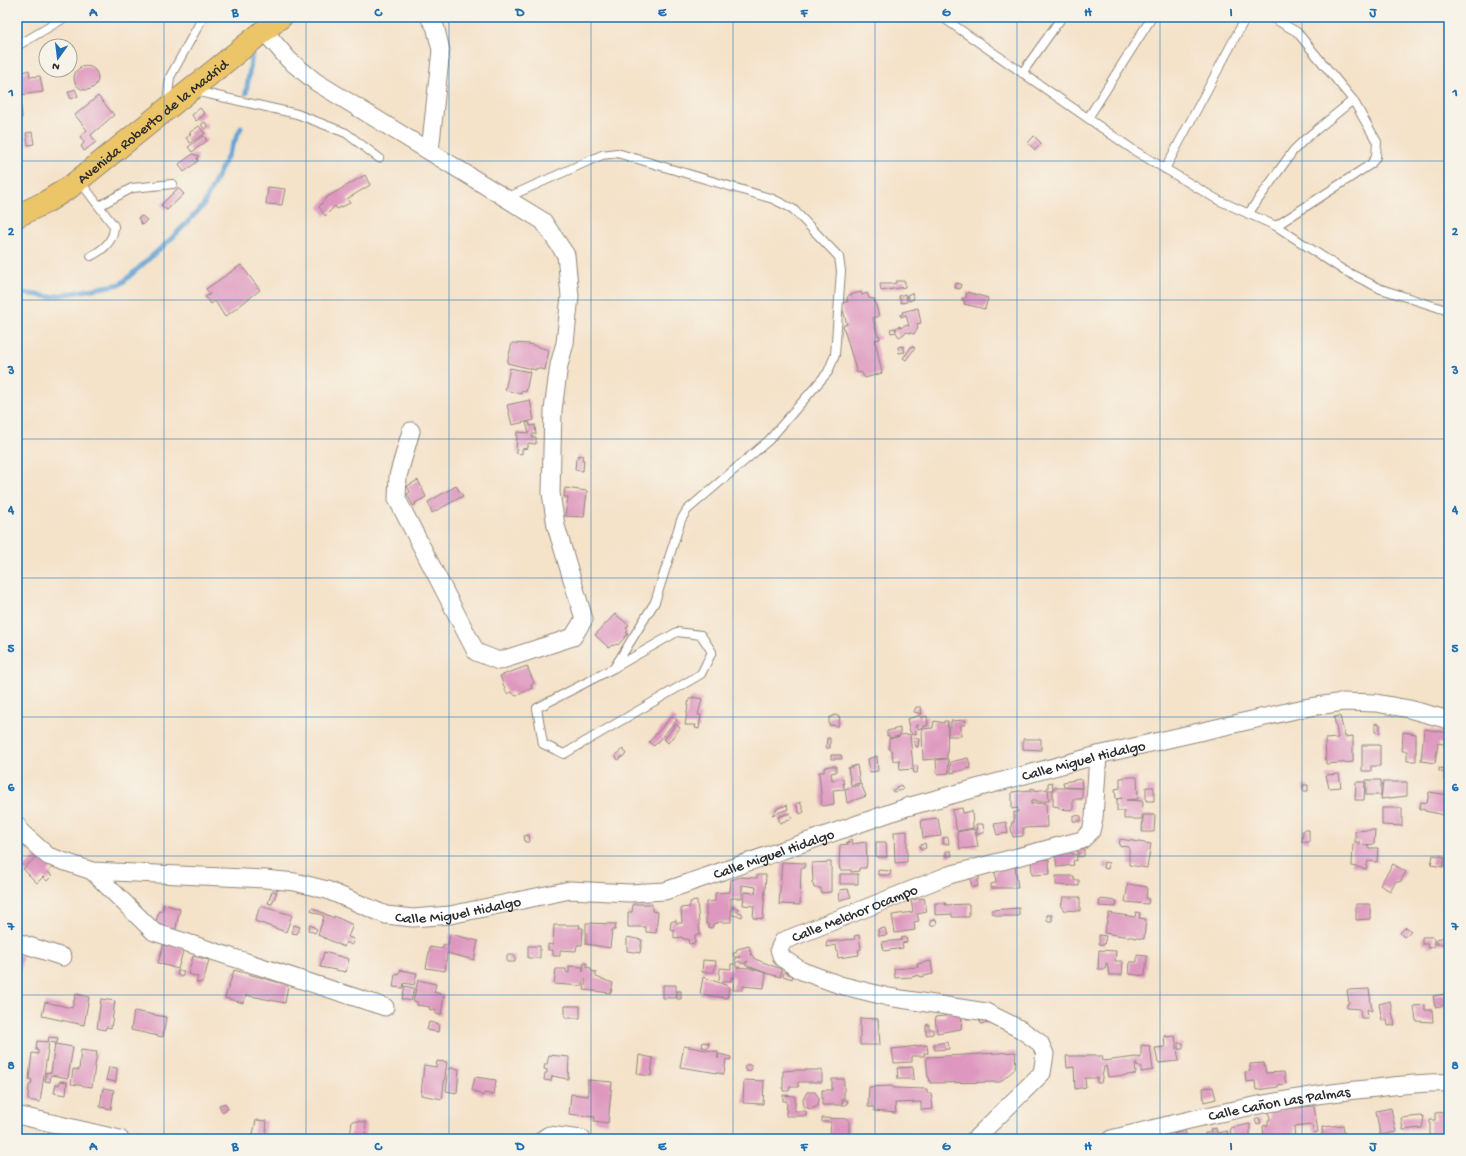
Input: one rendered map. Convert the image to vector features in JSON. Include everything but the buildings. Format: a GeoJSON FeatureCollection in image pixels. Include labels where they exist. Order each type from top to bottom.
{"type":"FeatureCollection","features":[{"type":"Feature","properties":{"kind":"main road","name":"Avenida Roberto de la Madrid"},"geometry":{"type":"LineString","coordinates":[[17,216],[46,202],[79,179],[281,17]]}},
{"type":"Feature","properties":{"kind":"street"},"geometry":{"type":"LineString","coordinates":[[429,17],[435,26],[441,50],[430,151]]}},
{"type":"Feature","properties":{"kind":"street"},"geometry":{"type":"LineString","coordinates":[[264,31],[289,60],[316,82],[543,221],[566,255],[570,296],[565,343],[559,365],[553,410],[551,493],[556,526],[584,619],[572,637],[498,661],[476,652],[397,499],[398,476],[411,431]]}},
{"type":"Feature","properties":{"kind":"street","name":"Calle Miguel Hidalgo"},"geometry":{"type":"LineString","coordinates":[[17,825],[20,831],[48,856],[92,871],[265,879],[295,882],[327,890],[386,914],[413,918],[450,915],[570,890],[629,893],[666,891],[907,807],[1098,755],[1304,708],[1343,702],[1376,703],[1409,709],[1449,720]]}},
{"type":"Feature","properties":{"kind":"street","name":"Calle Melchor Ocampo"},"geometry":{"type":"LineString","coordinates":[[975,1139],[1042,1072],[1045,1054],[1040,1043],[1020,1029],[986,1012],[888,997],[840,985],[802,971],[782,958],[778,949],[783,941],[949,875],[1082,840],[1091,831],[1094,818],[1098,755]]}},
{"type":"Feature","properties":{"kind":"street","name":"Calle Miguel Hidalgo"},"geometry":{"type":"LineString","coordinates":[[92,871],[154,932],[386,1007]]}},
{"type":"Feature","properties":{"kind":"street"},"geometry":{"type":"LineString","coordinates":[[17,942],[63,957]]}},
{"type":"Feature","properties":{"kind":"street","name":"Calle Cañon Las Palmas"},"geometry":{"type":"LineString","coordinates":[[1111,1139],[1220,1112],[1290,1098],[1432,1082],[1449,1083]]}},
{"type":"Feature","properties":{"kind":"street"},"geometry":{"type":"LineString","coordinates":[[17,1115],[120,1139]]}},
{"type":"Feature","properties":{"kind":"street"},"geometry":{"type":"LineString","coordinates":[[543,1139],[549,1135],[582,1139]]}},
{"type":"Feature","properties":{"kind":"lane"},"geometry":{"type":"LineString","coordinates":[[17,46],[66,17]]}},
{"type":"Feature","properties":{"kind":"lane"},"geometry":{"type":"LineString","coordinates":[[166,110],[170,77],[202,17]]}},
{"type":"Feature","properties":{"kind":"lane"},"geometry":{"type":"LineString","coordinates":[[942,17],[954,20],[1022,73],[1135,151],[1218,200],[1276,226],[1343,270],[1381,289],[1449,311]]}},
{"type":"Feature","properties":{"kind":"lane"},"geometry":{"type":"LineString","coordinates":[[1022,73],[1062,17]]}},
{"type":"Feature","properties":{"kind":"lane"},"geometry":{"type":"LineString","coordinates":[[1088,118],[1152,17]]}},
{"type":"Feature","properties":{"kind":"lane"},"geometry":{"type":"LineString","coordinates":[[1165,169],[1246,17]]}},
{"type":"Feature","properties":{"kind":"lane"},"geometry":{"type":"LineString","coordinates":[[1271,17],[1297,32],[1353,100],[1377,142],[1376,157],[1371,164],[1276,226]]}},
{"type":"Feature","properties":{"kind":"lane"},"geometry":{"type":"LineString","coordinates":[[190,90],[297,114],[346,133],[379,158]]}},
{"type":"Feature","properties":{"kind":"lane"},"geometry":{"type":"LineString","coordinates":[[1248,214],[1293,151],[1304,140],[1353,100]]}},
{"type":"Feature","properties":{"kind":"lane"},"geometry":{"type":"LineString","coordinates":[[506,198],[602,155],[617,153],[773,199],[793,209],[838,257],[841,271],[835,355],[828,372],[769,440],[687,510],[681,520],[655,602],[614,668],[537,708],[543,744],[564,754],[702,674],[712,652],[701,635],[677,632],[614,668]]}},
{"type":"Feature","properties":{"kind":"lane"},"geometry":{"type":"LineString","coordinates":[[79,179],[114,226],[114,231],[105,249],[91,256]]}},
{"type":"Feature","properties":{"kind":"lane"},"geometry":{"type":"LineString","coordinates":[[99,206],[132,188],[173,184]]}},
{"type":"Feature","properties":{"kind":"waterway"},"geometry":{"type":"LineString","coordinates":[[246,93],[253,49]]}},
{"type":"Feature","properties":{"kind":"waterway"},"geometry":{"type":"LineString","coordinates":[[17,292],[51,297],[121,284],[172,238],[203,206],[241,128]]}}]}
